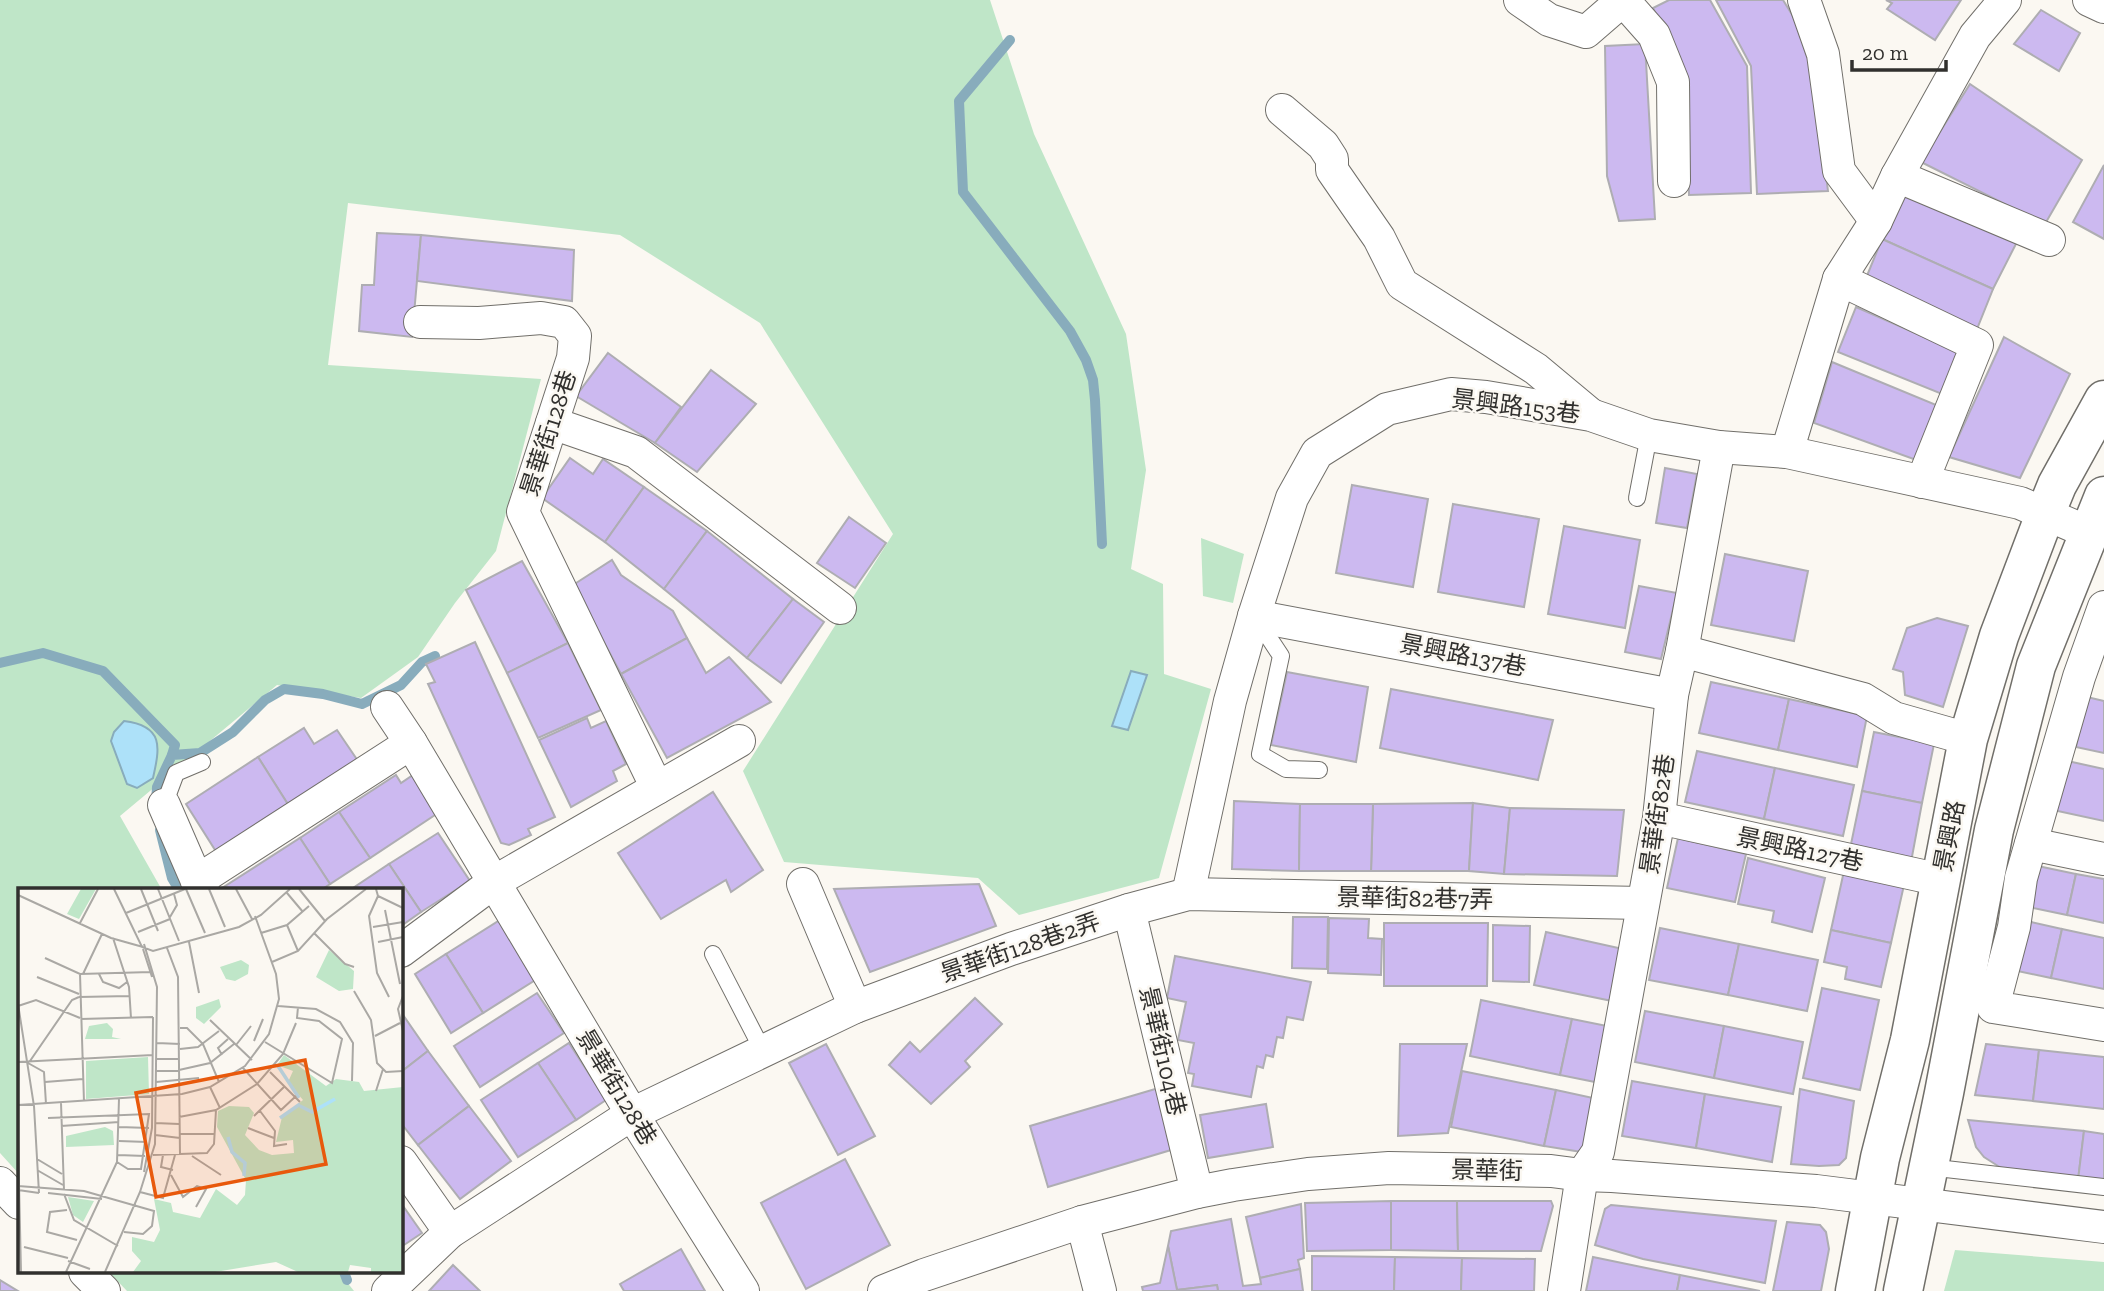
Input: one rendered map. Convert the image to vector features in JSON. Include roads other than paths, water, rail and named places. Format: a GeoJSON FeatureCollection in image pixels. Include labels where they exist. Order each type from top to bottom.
{"type":"FeatureCollection","features":[{"type":"Feature","properties":{"kind":"street"},"geometry":{"type":"LineString","coordinates":[[1520,0],[1549,20],[1586,32],[1623,0],[1654,34],[1673,82],[1674,181]]}},
{"type":"Feature","properties":{"kind":"street"},"geometry":{"type":"LineString","coordinates":[[1804,0],[1823,54],[1839,171],[1876,221]]}},
{"type":"Feature","properties":{"kind":"street"},"geometry":{"type":"LineString","coordinates":[[1787,452],[1839,279],[1876,221],[1897,176],[1975,36],[2005,0]]}},
{"type":"Feature","properties":{"kind":"street"},"geometry":{"type":"LineString","coordinates":[[2089,0],[2104,7]]}},
{"type":"Feature","properties":{"kind":"street"},"geometry":{"type":"LineString","coordinates":[[1282,110],[1328,152],[1332,159],[1332,170],[1379,238],[1402,284],[1535,369],[1591,415]]}},
{"type":"Feature","properties":{"kind":"street"},"geometry":{"type":"LineString","coordinates":[[1897,176],[2049,240]]}},
{"type":"Feature","properties":{"kind":"street"},"geometry":{"type":"LineString","coordinates":[[1839,279],[1977,345],[1922,482]]}},
{"type":"Feature","properties":{"kind":"street","name":"景華街128巷"},"geometry":{"type":"LineString","coordinates":[[420,322],[479,323],[541,318],[564,322],[575,336],[573,358],[523,512],[657,788]]}},
{"type":"Feature","properties":{"kind":"street","name":"景興路153巷"},"geometry":{"type":"LineString","coordinates":[[1188,894],[1230,701],[1292,498],[1317,453],[1387,409],[1451,394],[1486,397],[1591,415],[1649,435],[1718,447],[1787,452],[2020,503],[2090,533]]}},
{"type":"Feature","properties":{"kind":"street","name":"景興路"},"geometry":{"type":"LineString","coordinates":[[1855,1291],[1886,1132],[1910,1040],[1968,739],[1999,636],[2046,512],[2057,485],[2104,400]]}},
{"type":"Feature","properties":{"kind":"street"},"geometry":{"type":"LineString","coordinates":[[552,423],[636,452],[840,608]]}},
{"type":"Feature","properties":{"kind":"street","name":"景華街82巷"},"geometry":{"type":"LineString","coordinates":[[1582,1175],[1598,1152],[1659,818],[1672,695],[1718,447]]}},
{"type":"Feature","properties":{"kind":"street","name":"景興路"},"geometry":{"type":"LineString","coordinates":[[1903,1291],[1994,830],[2036,666],[2104,496]]}},
{"type":"Feature","properties":{"kind":"street"},"geometry":{"type":"LineString","coordinates":[[2104,607],[2092,680],[2031,844],[2021,878],[2014,927],[1993,1007],[2104,1025]]}},
{"type":"Feature","properties":{"kind":"street","name":"景興路137巷"},"geometry":{"type":"LineString","coordinates":[[1254,616],[1672,695]]}},
{"type":"Feature","properties":{"kind":"street"},"geometry":{"type":"LineString","coordinates":[[1682,651],[1863,699],[1894,718],[1968,739]]}},
{"type":"Feature","properties":{"kind":"street","name":"景華街128巷"},"geometry":{"type":"LineString","coordinates":[[387,707],[632,1114],[743,1291]]}},
{"type":"Feature","properties":{"kind":"street"},"geometry":{"type":"LineString","coordinates":[[402,950],[494,882],[740,741]]}},
{"type":"Feature","properties":{"kind":"street"},"geometry":{"type":"LineString","coordinates":[[164,805],[200,886],[411,743]]}},
{"type":"Feature","properties":{"kind":"street","name":"景興路127巷"},"geometry":{"type":"LineString","coordinates":[[1659,818],[1941,880]]}},
{"type":"Feature","properties":{"kind":"street"},"geometry":{"type":"LineString","coordinates":[[2031,844],[2104,859]]}},
{"type":"Feature","properties":{"kind":"street"},"geometry":{"type":"LineString","coordinates":[[803,884],[855,1007]]}},
{"type":"Feature","properties":{"kind":"street","name":"景華街82巷7弄"},"geometry":{"type":"LineString","coordinates":[[1188,894],[1643,903]]}},
{"type":"Feature","properties":{"kind":"street","name":"景華街128巷2弄"},"geometry":{"type":"LineString","coordinates":[[388,1291],[450,1232],[632,1114],[855,1007],[1011,949],[1129,910],[1188,894]]}},
{"type":"Feature","properties":{"kind":"street","name":"景華街104巷"},"geometry":{"type":"LineString","coordinates":[[1129,910],[1197,1192]]}},
{"type":"Feature","properties":{"kind":"street"},"geometry":{"type":"LineString","coordinates":[[402,1163],[450,1232]]}},
{"type":"Feature","properties":{"kind":"street","name":"景華街"},"geometry":{"type":"LineString","coordinates":[[884,1291],[1082,1222],[1197,1192],[1308,1174],[1389,1168],[1551,1171],[1816,1191],[2104,1227]]}},
{"type":"Feature","properties":{"kind":"street"},"geometry":{"type":"LineString","coordinates":[[1564,1291],[1582,1175]]}},
{"type":"Feature","properties":{"kind":"street"},"geometry":{"type":"LineString","coordinates":[[0,1184],[18,1202]]}},
{"type":"Feature","properties":{"kind":"street"},"geometry":{"type":"LineString","coordinates":[[1082,1222],[1100,1291]]}},
{"type":"Feature","properties":{"kind":"street"},"geometry":{"type":"LineString","coordinates":[[87,1274],[104,1291]]}},
{"type":"Feature","properties":{"kind":"lane"},"geometry":{"type":"LineString","coordinates":[[1637,498],[1649,435]]}},
{"type":"Feature","properties":{"kind":"lane"},"geometry":{"type":"LineString","coordinates":[[1254,616],[1281,656],[1260,754],[1286,769],[1320,770]]}},
{"type":"Feature","properties":{"kind":"lane"},"geometry":{"type":"LineString","coordinates":[[164,805],[176,773],[202,762]]}},
{"type":"Feature","properties":{"kind":"lane"},"geometry":{"type":"LineString","coordinates":[[713,954],[763,1051]]}},
{"type":"Feature","properties":{"kind":"lane"},"geometry":{"type":"LineString","coordinates":[[1928,1167],[2104,1187]]}},
{"type":"Feature","properties":{"kind":"water"},"geometry":{"type":"Polygon","coordinates":[[[1131,671],[1147,675],[1128,730],[1112,726],[1131,671]]]}},
{"type":"Feature","properties":{"kind":"water"},"geometry":{"type":"Polygon","coordinates":[[[124,721],[146,728],[153,733],[156,740],[157,757],[153,778],[137,788],[127,784],[111,741],[114,732],[124,721]]]}},
{"type":"Feature","properties":{"kind":"waterway"},"geometry":{"type":"LineString","coordinates":[[1010,40],[959,101],[963,192],[1070,331],[1086,360],[1093,380],[1095,400],[1102,544]]}},
{"type":"Feature","properties":{"kind":"waterway"},"geometry":{"type":"LineString","coordinates":[[0,663],[43,653],[103,671],[175,745],[172,755]]}},
{"type":"Feature","properties":{"kind":"waterway"},"geometry":{"type":"LineString","coordinates":[[156,802],[157,787],[172,755],[200,753],[233,732],[265,700],[284,689],[323,694],[362,704],[401,685],[422,662],[435,656]]}},
{"type":"Feature","properties":{"kind":"waterway"},"geometry":{"type":"LineString","coordinates":[[160,830],[172,878],[178,888]]}},
{"type":"Feature","properties":{"kind":"waterway"},"geometry":{"type":"LineString","coordinates":[[345,1274],[347,1280]]}}]}
